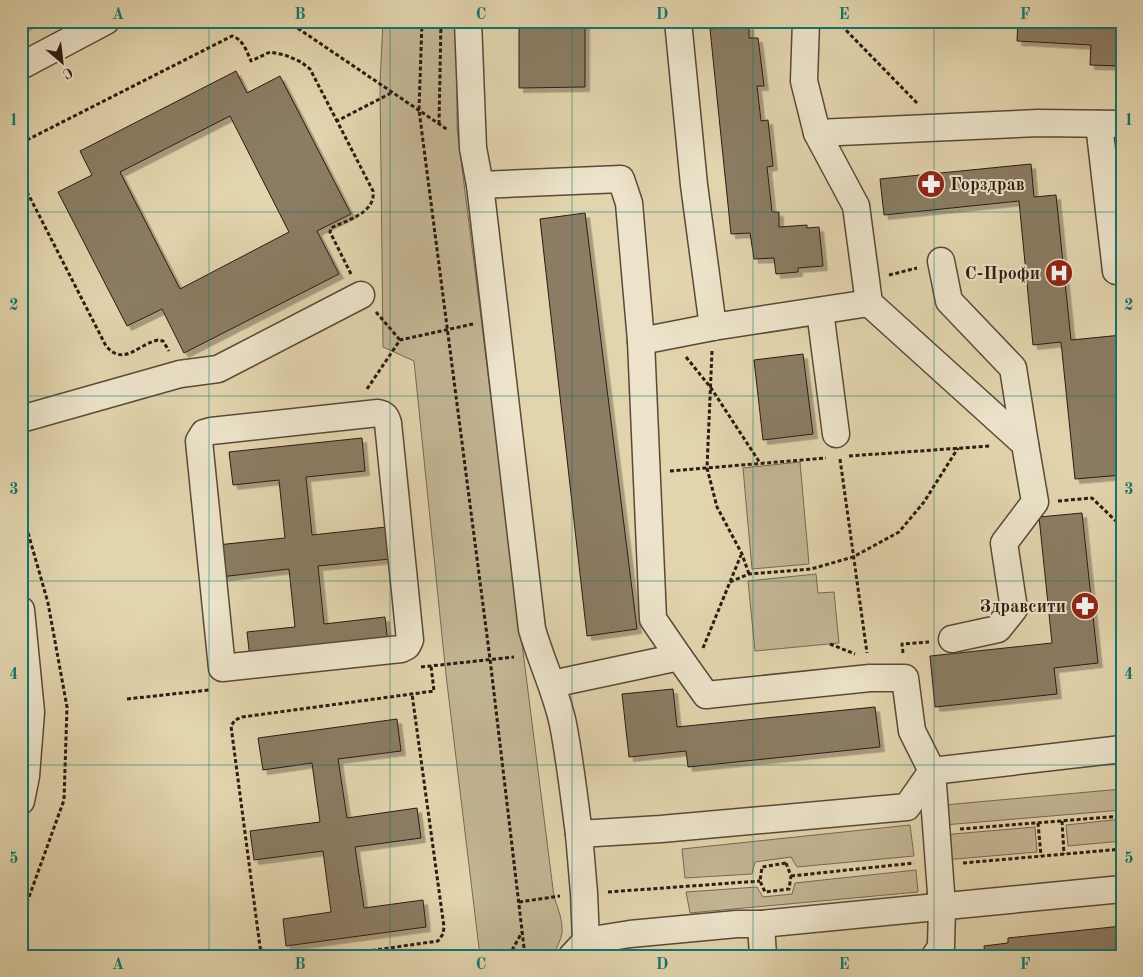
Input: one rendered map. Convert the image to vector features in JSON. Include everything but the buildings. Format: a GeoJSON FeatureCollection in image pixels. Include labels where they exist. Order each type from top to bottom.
{"type":"FeatureCollection","features":[{"type":"Feature","properties":{"kind":"street"},"geometry":{"type":"LineString","coordinates":[[21,66],[106,21]]}},
{"type":"Feature","properties":{"kind":"street"},"geometry":{"type":"LineString","coordinates":[[468,21],[473,148],[480,184],[532,629],[538,654],[552,684],[563,723],[579,834],[584,893],[579,948],[630,934],[737,924],[761,924],[1122,889]]}},
{"type":"Feature","properties":{"kind":"street"},"geometry":{"type":"LineString","coordinates":[[678,21],[694,185],[713,327]]}},
{"type":"Feature","properties":{"kind":"street"},"geometry":{"type":"LineString","coordinates":[[806,21],[804,81],[817,133],[856,206],[869,303],[1025,444]]}},
{"type":"Feature","properties":{"kind":"street"},"geometry":{"type":"LineString","coordinates":[[817,133],[1038,122],[1110,124],[1116,271]]}},
{"type":"Feature","properties":{"kind":"street"},"geometry":{"type":"LineString","coordinates":[[480,184],[621,179],[629,203],[641,341],[653,618],[706,696],[869,669],[905,678],[912,731],[932,771],[942,906],[941,947],[935,956]]}},
{"type":"Feature","properties":{"kind":"street"},"geometry":{"type":"LineString","coordinates":[[941,261],[949,301],[1013,368],[1035,502],[1004,543],[1014,609],[998,629],[952,639]]}},
{"type":"Feature","properties":{"kind":"street"},"geometry":{"type":"LineString","coordinates":[[21,419],[180,374],[218,369],[361,295]]}},
{"type":"Feature","properties":{"kind":"street"},"geometry":{"type":"LineString","coordinates":[[641,341],[713,327],[869,303]]}},
{"type":"Feature","properties":{"kind":"street"},"geometry":{"type":"LineString","coordinates":[[820,311],[836,434]]}},
{"type":"Feature","properties":{"kind":"street"},"geometry":{"type":"LineString","coordinates":[[378,412],[387,418],[410,640],[401,649],[222,668],[199,441],[204,433],[211,431],[350,415],[378,412]]}},
{"type":"Feature","properties":{"kind":"street"},"geometry":{"type":"LineString","coordinates":[[21,610],[31,712],[26,776],[21,801]]}},
{"type":"Feature","properties":{"kind":"street"},"geometry":{"type":"LineString","coordinates":[[552,684],[686,666]]}},
{"type":"Feature","properties":{"kind":"street"},"geometry":{"type":"LineString","coordinates":[[579,834],[661,829],[907,807],[932,771],[1122,749]]}},
{"type":"Feature","properties":{"kind":"street"},"geometry":{"type":"LineString","coordinates":[[761,924],[764,956]]}},
{"type":"Feature","properties":{"kind":"path"},"geometry":{"type":"LineString","coordinates":[[287,21],[473,148]]}},
{"type":"Feature","properties":{"kind":"path"},"geometry":{"type":"LineString","coordinates":[[422,21],[419,110],[526,956]]}},
{"type":"Feature","properties":{"kind":"path"},"geometry":{"type":"LineString","coordinates":[[439,124],[441,21]]}},
{"type":"Feature","properties":{"kind":"path"},"geometry":{"type":"LineString","coordinates":[[837,21],[940,127]]}},
{"type":"Feature","properties":{"kind":"path"},"geometry":{"type":"LineString","coordinates":[[21,143],[232,36],[238,37],[242,42],[251,61],[270,52],[285,55],[300,62],[310,69],[373,191],[374,198],[367,210],[331,228],[330,232],[361,295],[400,340]]}},
{"type":"Feature","properties":{"kind":"path"},"geometry":{"type":"LineString","coordinates":[[337,121],[393,92]]}},
{"type":"Feature","properties":{"kind":"path"},"geometry":{"type":"LineString","coordinates":[[21,180],[106,346],[111,352],[118,355],[127,354],[154,340],[163,341],[180,374]]}},
{"type":"Feature","properties":{"kind":"path"},"geometry":{"type":"LineString","coordinates":[[350,415],[400,340],[496,320]]}},
{"type":"Feature","properties":{"kind":"path"},"geometry":{"type":"LineString","coordinates":[[713,327],[706,468],[716,507],[742,554],[749,574]]}},
{"type":"Feature","properties":{"kind":"path"},"geometry":{"type":"LineString","coordinates":[[668,335],[711,388],[760,463]]}},
{"type":"Feature","properties":{"kind":"path"},"geometry":{"type":"LineString","coordinates":[[836,434],[869,669]]}},
{"type":"Feature","properties":{"kind":"path"},"geometry":{"type":"LineString","coordinates":[[730,582],[749,574],[811,569],[853,557],[899,532],[924,502],[958,448]]}},
{"type":"Feature","properties":{"kind":"path"},"geometry":{"type":"LineString","coordinates":[[1035,502],[1092,498],[1122,527]]}},
{"type":"Feature","properties":{"kind":"path"},"geometry":{"type":"LineString","coordinates":[[686,666],[730,582],[742,554]]}},
{"type":"Feature","properties":{"kind":"path"},"geometry":{"type":"LineString","coordinates":[[905,678],[902,644],[952,639]]}},
{"type":"Feature","properties":{"kind":"path"},"geometry":{"type":"LineString","coordinates":[[830,644],[869,669]]}},
{"type":"Feature","properties":{"kind":"path"},"geometry":{"type":"LineString","coordinates":[[440,665],[490,660]]}},
{"type":"Feature","properties":{"kind":"path"},"geometry":{"type":"LineString","coordinates":[[264,956],[259,938],[231,726],[235,720],[242,717],[434,691],[431,666]]}},
{"type":"Feature","properties":{"kind":"path"},"geometry":{"type":"LineString","coordinates":[[333,956],[438,941],[443,934],[412,694]]}},
{"type":"Feature","properties":{"kind":"path"},"geometry":{"type":"LineString","coordinates":[[952,830],[1122,816]]}},
{"type":"Feature","properties":{"kind":"path"},"geometry":{"type":"LineString","coordinates":[[1062,821],[1064,854]]}},
{"type":"Feature","properties":{"kind":"path"},"geometry":{"type":"LineString","coordinates":[[1038,823],[1041,856]]}},
{"type":"Feature","properties":{"kind":"path"},"geometry":{"type":"LineString","coordinates":[[786,863],[791,876],[790,889],[765,892],[760,881],[762,867],[786,863]]}},
{"type":"Feature","properties":{"kind":"path"},"geometry":{"type":"LineString","coordinates":[[584,893],[760,881]]}},
{"type":"Feature","properties":{"kind":"path"},"geometry":{"type":"LineString","coordinates":[[519,902],[554,897]]}},
{"type":"Feature","properties":{"kind":"path"},"geometry":{"type":"LineString","coordinates":[[508,956],[522,931]]}},
{"type":"Feature","properties":{"kind":"shaded area"},"geometry":{"type":"Polygon","coordinates":[[[383,21],[457,21],[457,128],[554,897],[562,924],[562,933],[554,956],[480,956],[446,675],[414,361],[383,347],[380,83],[383,21]]]}},
{"type":"Feature","properties":{"kind":"shaded area"},"geometry":{"type":"Polygon","coordinates":[[[800,462],[809,564],[752,569],[743,468],[800,462]]]}},
{"type":"Feature","properties":{"kind":"shaded area"},"geometry":{"type":"Polygon","coordinates":[[[816,574],[818,593],[834,592],[839,643],[755,651],[748,581],[816,574]]]}},
{"type":"Feature","properties":{"kind":"shaded area"},"geometry":{"type":"Polygon","coordinates":[[[1122,789],[1122,810],[944,825],[944,805],[1122,789]]]}},
{"type":"Feature","properties":{"kind":"shaded area"},"geometry":{"type":"Polygon","coordinates":[[[1122,819],[1122,841],[1068,846],[1066,825],[1122,819]]]}},
{"type":"Feature","properties":{"kind":"shaded area"},"geometry":{"type":"Polygon","coordinates":[[[910,825],[914,856],[797,867],[791,857],[755,862],[752,874],[685,878],[682,849],[910,825]]]}},
{"type":"Feature","properties":{"kind":"shaded area"},"geometry":{"type":"Polygon","coordinates":[[[1035,827],[1037,852],[944,860],[942,835],[1035,827]]]}},
{"type":"Feature","properties":{"kind":"shaded area"},"geometry":{"type":"Polygon","coordinates":[[[916,870],[918,892],[690,913],[686,892],[757,887],[763,897],[792,894],[795,883],[916,870]]]}},
{"type":"Feature","properties":{"kind":"place","name":"Горздрав"},"geometry":{"type":"Point","coordinates":[931,184]}},
{"type":"Feature","properties":{"kind":"place","name":"С-Профи"},"geometry":{"type":"Point","coordinates":[1059,273]}},
{"type":"Feature","properties":{"kind":"place","name":"Здравсити"},"geometry":{"type":"Point","coordinates":[1085,606]}}]}
